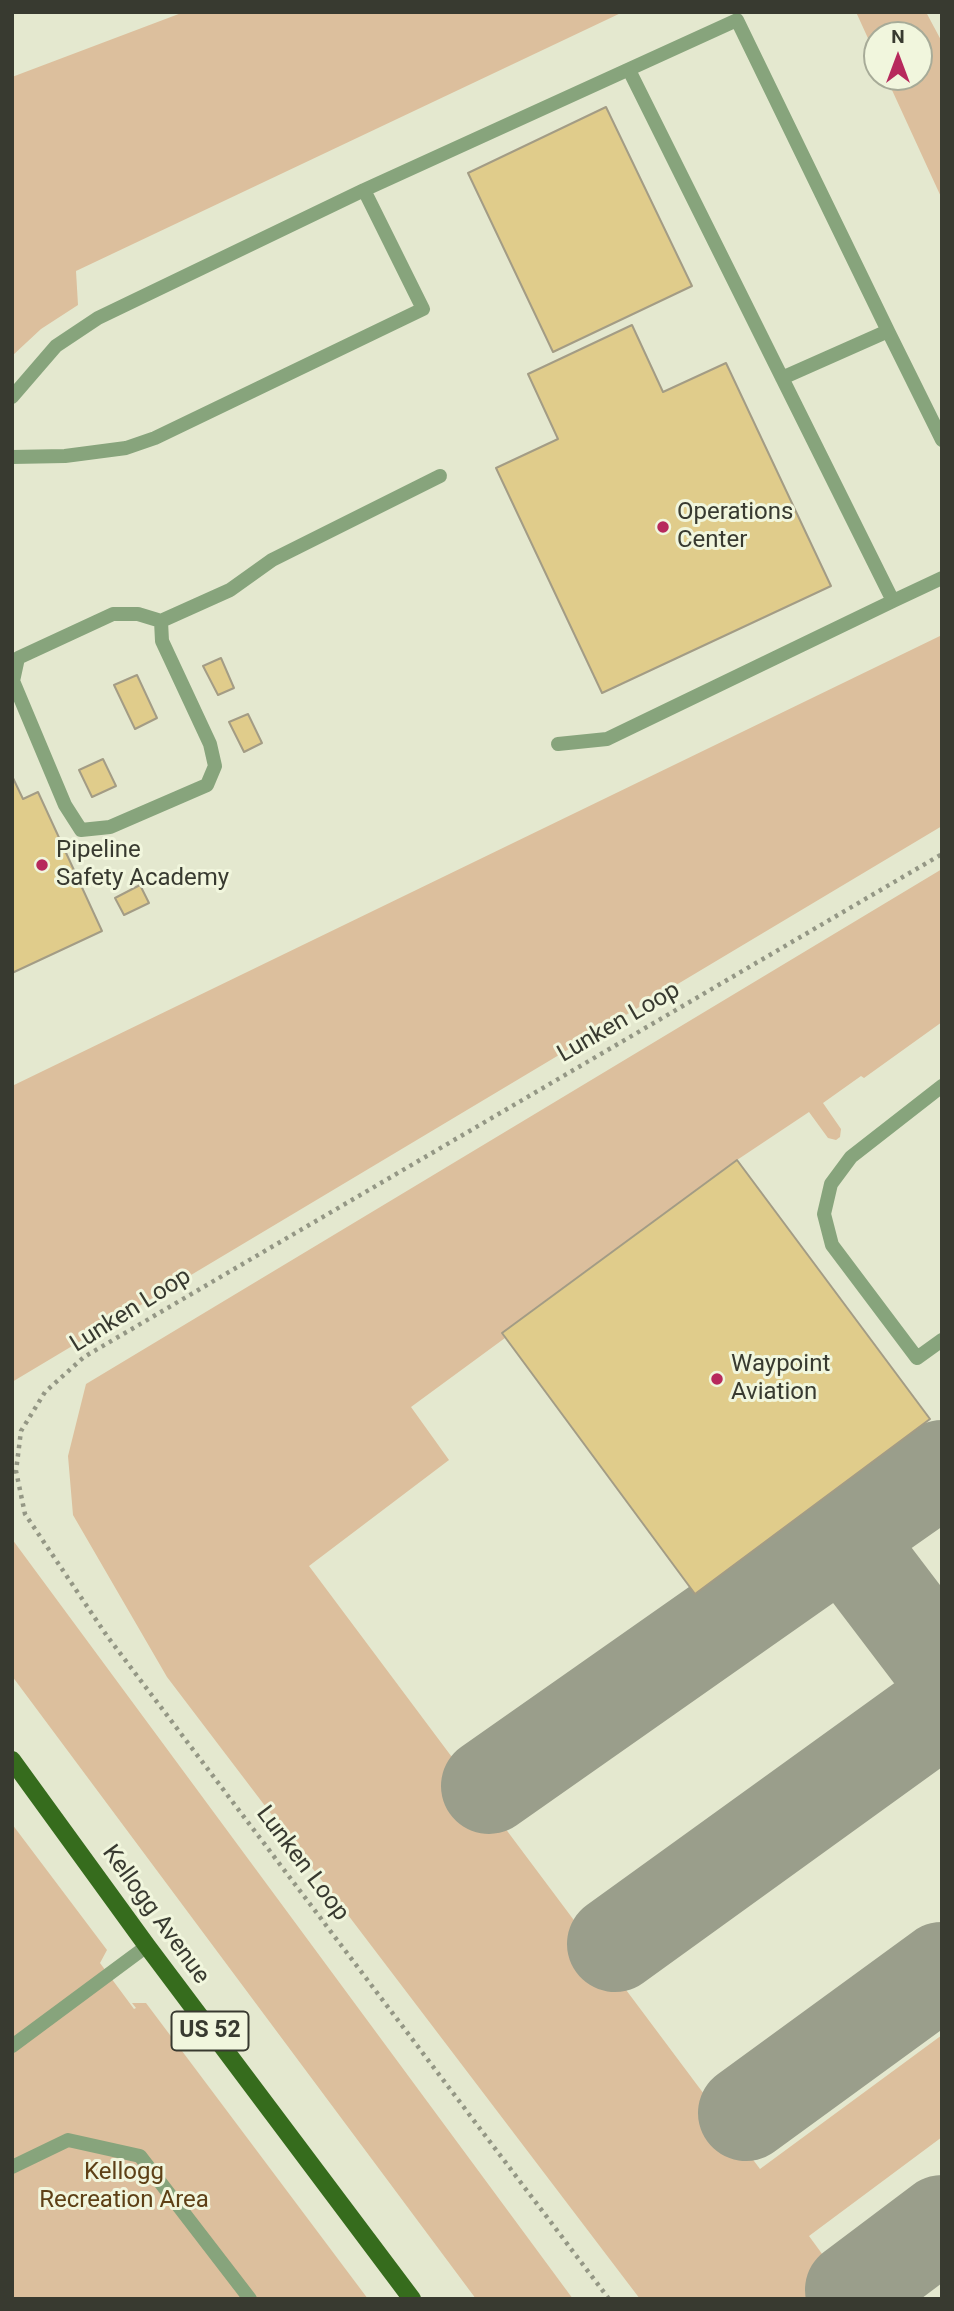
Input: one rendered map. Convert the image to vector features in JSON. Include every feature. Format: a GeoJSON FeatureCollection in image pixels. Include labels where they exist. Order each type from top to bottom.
{"type":"FeatureCollection","features":[{"type":"Feature","properties":{"kind":"main road","name":"Kellogg Avenue"},"geometry":{"type":"LineString","coordinates":[[12,1760],[147,1947],[412,2299]]}},
{"type":"Feature","properties":{"kind":"lane"},"geometry":{"type":"LineString","coordinates":[[12,397],[56,346],[98,318],[364,190],[737,20],[942,440]]}},
{"type":"Feature","properties":{"kind":"lane"},"geometry":{"type":"LineString","coordinates":[[629,70],[893,601]]}},
{"type":"Feature","properties":{"kind":"lane"},"geometry":{"type":"LineString","coordinates":[[12,457],[65,457],[126,448],[155,438],[423,309],[364,190]]}},
{"type":"Feature","properties":{"kind":"lane"},"geometry":{"type":"LineString","coordinates":[[782,379],[888,331]]}},
{"type":"Feature","properties":{"kind":"lane"},"geometry":{"type":"LineString","coordinates":[[161,621],[162,641],[210,744],[215,766],[207,785],[110,827],[80,830],[65,805],[13,681],[18,657],[113,614],[138,614],[161,621],[230,590],[272,560],[440,476]]}},
{"type":"Feature","properties":{"kind":"lane"},"geometry":{"type":"LineString","coordinates":[[558,744],[607,739],[942,578]]}},
{"type":"Feature","properties":{"kind":"lane"},"geometry":{"type":"LineString","coordinates":[[942,1086],[851,1157],[831,1184],[824,1214],[832,1245],[917,1358],[942,1340]]}},
{"type":"Feature","properties":{"kind":"lane"},"geometry":{"type":"LineString","coordinates":[[12,2046],[147,1947]]}},
{"type":"Feature","properties":{"kind":"lane"},"geometry":{"type":"LineString","coordinates":[[12,2167],[68,2140],[140,2156],[250,2299]]}},
{"type":"Feature","properties":{"kind":"path","name":"Lunken Loop"},"geometry":{"type":"LineString","coordinates":[[608,2299],[107,1636],[25,1514],[16,1471],[21,1432],[45,1392],[84,1357],[942,854]]}},
{"type":"Feature","properties":{"kind":"green space"},"geometry":{"type":"Polygon","coordinates":[[[184,12],[623,12],[76,271],[78,305],[41,329],[12,356],[12,77],[184,12]]]}},
{"type":"Feature","properties":{"kind":"green space"},"geometry":{"type":"Polygon","coordinates":[[[856,12],[926,12],[931,21],[863,21],[863,27],[856,12]]]}},
{"type":"Feature","properties":{"kind":"green space"},"geometry":{"type":"Polygon","coordinates":[[[933,25],[942,42],[942,199],[892,91],[933,91],[933,25]]]}},
{"type":"Feature","properties":{"kind":"green space"},"geometry":{"type":"Polygon","coordinates":[[[942,635],[942,826],[12,1382],[12,1086],[942,635]]]}},
{"type":"Feature","properties":{"kind":"green space"},"geometry":{"type":"Polygon","coordinates":[[[942,869],[942,1022],[864,1078],[861,1076],[823,1103],[841,1129],[840,1137],[836,1140],[828,1138],[809,1112],[737,1160],[502,1333],[505,1338],[411,1407],[449,1460],[309,1566],[760,2169],[942,2035],[942,2137],[809,2236],[855,2299],[640,2299],[167,1677],[73,1515],[68,1456],[86,1384],[942,869]]]}},
{"type":"Feature","properties":{"kind":"green space"},"geometry":{"type":"Polygon","coordinates":[[[12,1539],[573,2299],[476,2299],[12,1676],[12,1539]]]}},
{"type":"Feature","properties":{"kind":"green space","name":"Kellogg Recreation Area"},"geometry":{"type":"Polygon","coordinates":[[[12,1824],[107,1950],[100,1963],[134,2009],[136,2008],[132,2003],[146,2003],[368,2299],[12,2299],[12,1824]]]}},
{"type":"Feature","properties":{"kind":"building"},"geometry":{"type":"Polygon","coordinates":[[[606,107],[692,286],[553,352],[468,173],[606,107]]]}},
{"type":"Feature","properties":{"kind":"building","name":"Operations Center"},"geometry":{"type":"Polygon","coordinates":[[[632,325],[663,392],[726,363],[831,586],[602,693],[496,468],[558,439],[528,374],[632,325]]]}},
{"type":"Feature","properties":{"kind":"building"},"geometry":{"type":"Polygon","coordinates":[[[221,658],[234,688],[218,695],[203,666],[221,658]]]}},
{"type":"Feature","properties":{"kind":"building"},"geometry":{"type":"Polygon","coordinates":[[[137,675],[157,718],[135,729],[114,685],[137,675]]]}},
{"type":"Feature","properties":{"kind":"building"},"geometry":{"type":"Polygon","coordinates":[[[248,714],[262,743],[244,752],[229,722],[248,714]]]}},
{"type":"Feature","properties":{"kind":"building"},"geometry":{"type":"Polygon","coordinates":[[[103,759],[116,786],[92,797],[79,770],[103,759]]]}},
{"type":"Feature","properties":{"kind":"building","name":"Pipeline Safety Academy"},"geometry":{"type":"Polygon","coordinates":[[[12,776],[23,799],[38,792],[102,931],[12,973],[12,776]]]}},
{"type":"Feature","properties":{"kind":"building"},"geometry":{"type":"Polygon","coordinates":[[[140,885],[149,903],[124,915],[115,898],[140,885]]]}},
{"type":"Feature","properties":{"kind":"building","name":"Waypoint Aviation"},"geometry":{"type":"Polygon","coordinates":[[[737,1160],[930,1419],[695,1594],[502,1333],[737,1160]]]}},
{"type":"Feature","properties":{"kind":"taxiway"},"geometry":{"type":"LineString","coordinates":[[489,1786],[942,1468]]}},
{"type":"Feature","properties":{"kind":"taxiway"},"geometry":{"type":"LineString","coordinates":[[844,1538],[942,1667]]}},
{"type":"Feature","properties":{"kind":"taxiway"},"geometry":{"type":"LineString","coordinates":[[615,1944],[942,1708]]}},
{"type":"Feature","properties":{"kind":"taxiway"},"geometry":{"type":"LineString","coordinates":[[746,2113],[942,1970]]}},
{"type":"Feature","properties":{"kind":"taxiway"},"geometry":{"type":"LineString","coordinates":[[853,2290],[942,2223]]}},
{"type":"Feature","properties":{"kind":"place","name":"Operations Center"},"geometry":{"type":"Point","coordinates":[663,527]}},
{"type":"Feature","properties":{"kind":"place","name":"Pipeline Safety Academy"},"geometry":{"type":"Point","coordinates":[42,865]}},
{"type":"Feature","properties":{"kind":"place","name":"Waypoint Aviation"},"geometry":{"type":"Point","coordinates":[717,1379]}}]}
